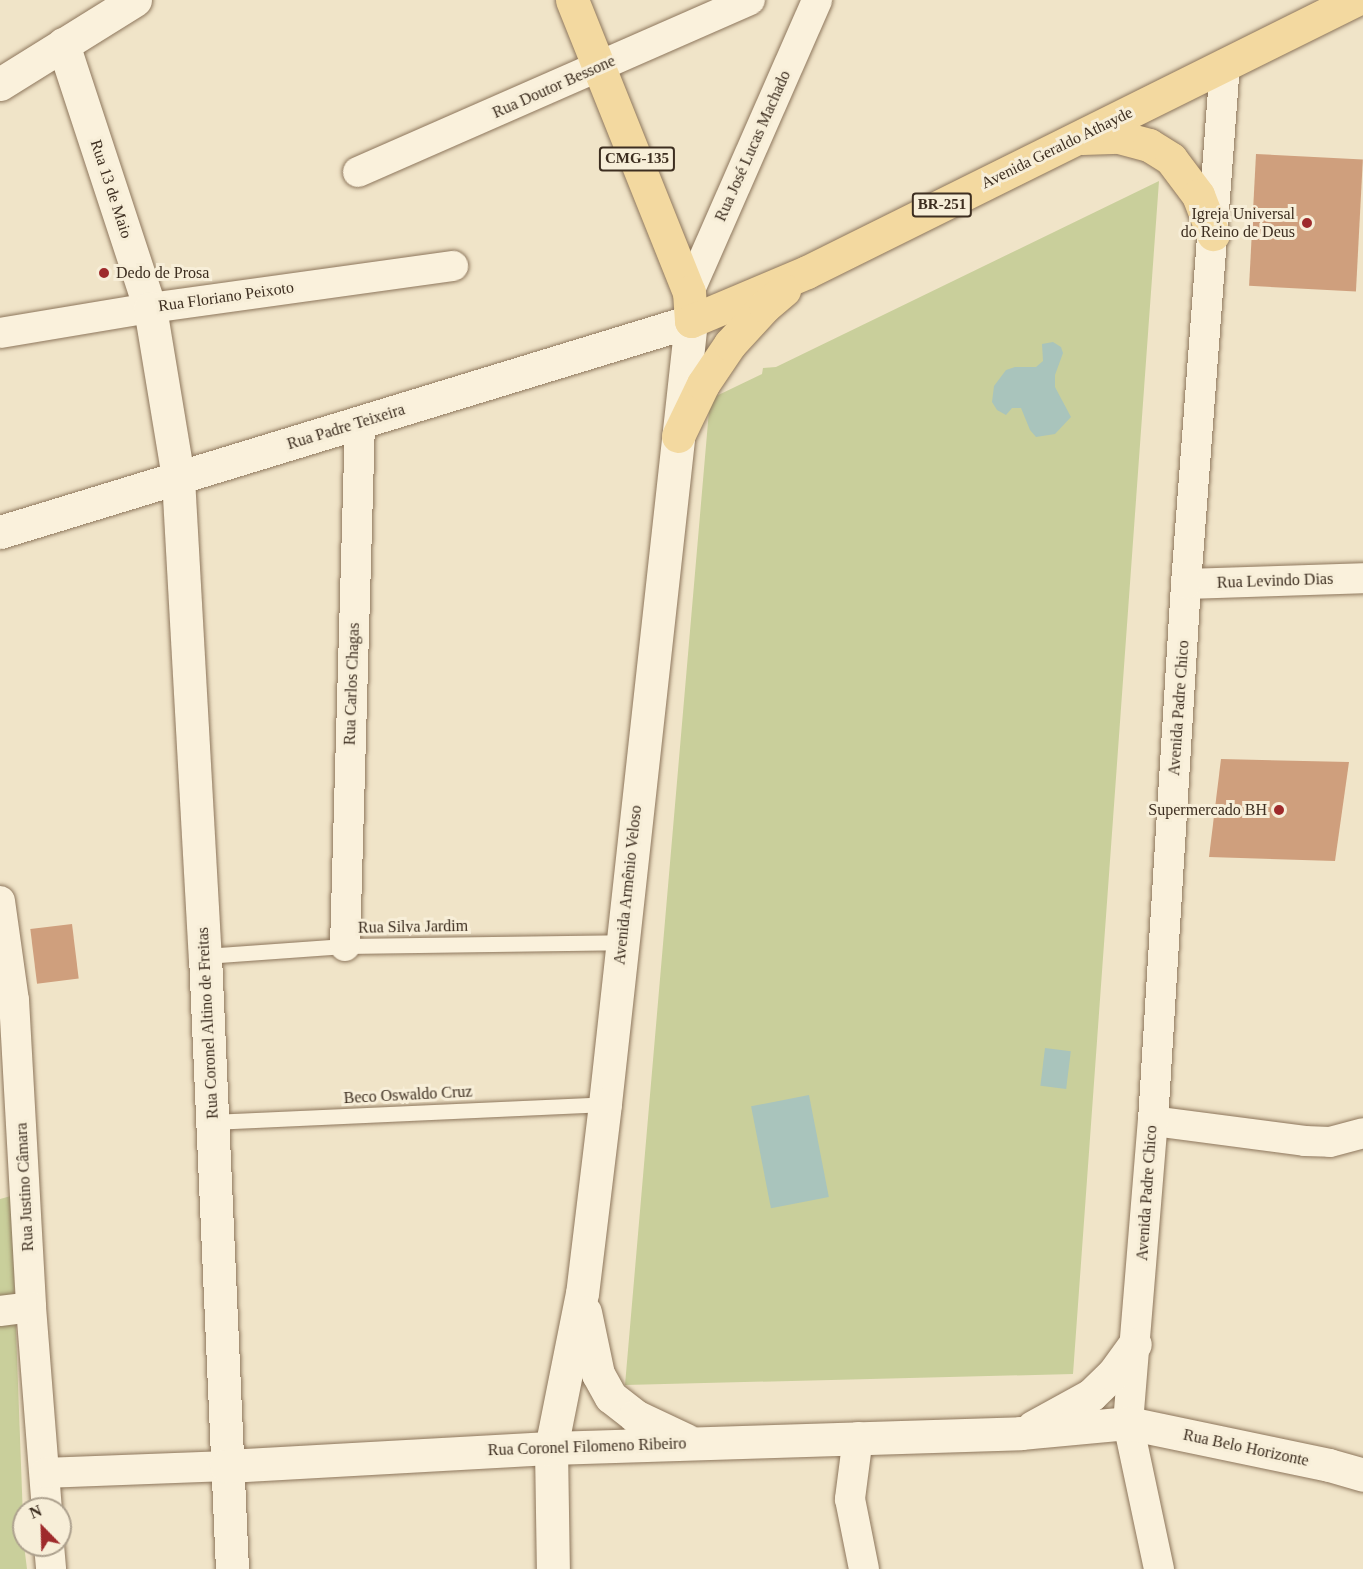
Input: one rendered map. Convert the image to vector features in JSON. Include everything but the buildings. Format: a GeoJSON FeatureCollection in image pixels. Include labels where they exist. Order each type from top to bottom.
{"type":"FeatureCollection","features":[{"type":"Feature","properties":{"kind":"main road","name":"CMG-135"},"geometry":{"type":"LineString","coordinates":[[572,0],[601,67],[690,307]]}},
{"type":"Feature","properties":{"kind":"main road","name":"Avenida Geraldo Athayde"},"geometry":{"type":"LineString","coordinates":[[690,307],[807,272],[1355,0]]}},
{"type":"Feature","properties":{"kind":"main road"},"geometry":{"type":"LineString","coordinates":[[1077,138],[1119,137],[1149,146],[1171,159],[1198,195],[1213,234]]}},
{"type":"Feature","properties":{"kind":"main road"},"geometry":{"type":"LineString","coordinates":[[678,436],[703,384],[730,344],[765,306],[807,272]]}},
{"type":"Feature","properties":{"kind":"street"},"geometry":{"type":"LineString","coordinates":[[0,84],[135,0]]}},
{"type":"Feature","properties":{"kind":"street","name":"Rua Doutor Bessone"},"geometry":{"type":"LineString","coordinates":[[358,172],[750,0]]}},
{"type":"Feature","properties":{"kind":"street","name":"Rua José Lucas Machado"},"geometry":{"type":"LineString","coordinates":[[690,307],[817,0]]}},
{"type":"Feature","properties":{"kind":"street","name":"Rua 13 de Maio"},"geometry":{"type":"LineString","coordinates":[[63,44],[150,308],[178,478]]}},
{"type":"Feature","properties":{"kind":"street","name":"Avenida Padre Chico"},"geometry":{"type":"LineString","coordinates":[[1159,1569],[1128,1423],[1153,1120],[1186,584],[1225,64]]}},
{"type":"Feature","properties":{"kind":"street","name":"Rua Floriano Peixoto"},"geometry":{"type":"LineString","coordinates":[[0,333],[150,308],[453,266]]}},
{"type":"Feature","properties":{"kind":"street","name":"Rua Padre Teixeira"},"geometry":{"type":"LineString","coordinates":[[0,532],[360,422],[690,307]]}},
{"type":"Feature","properties":{"kind":"street","name":"Avenida Armênio Veloso"},"geometry":{"type":"LineString","coordinates":[[553,1569],[551,1448],[582,1293],[605,1104],[690,307]]}},
{"type":"Feature","properties":{"kind":"street","name":"Rua Carlos Chagas"},"geometry":{"type":"LineString","coordinates":[[345,946],[360,422]]}},
{"type":"Feature","properties":{"kind":"street","name":"Rua Coronel Altino de Freitas"},"geometry":{"type":"LineString","coordinates":[[178,478],[205,956],[232,1569]]}},
{"type":"Feature","properties":{"kind":"street","name":"Rua Levindo Dias"},"geometry":{"type":"LineString","coordinates":[[1186,584],[1363,578]]}},
{"type":"Feature","properties":{"kind":"street","name":"Rua Justino Câmara"},"geometry":{"type":"LineString","coordinates":[[0,901],[46,1497]]}},
{"type":"Feature","properties":{"kind":"street"},"geometry":{"type":"LineString","coordinates":[[1153,1120],[1305,1142],[1330,1142],[1363,1133]]}},
{"type":"Feature","properties":{"kind":"street"},"geometry":{"type":"LineString","coordinates":[[582,1293],[589,1342],[598,1374],[610,1397],[635,1416],[693,1443]]}},
{"type":"Feature","properties":{"kind":"street"},"geometry":{"type":"LineString","coordinates":[[0,1311],[32,1307]]}},
{"type":"Feature","properties":{"kind":"street"},"geometry":{"type":"LineString","coordinates":[[1021,1433],[1091,1395],[1113,1374],[1135,1344]]}},
{"type":"Feature","properties":{"kind":"street","name":"Rua Coronel Filomeno Ribeiro"},"geometry":{"type":"LineString","coordinates":[[45,1473],[226,1466],[551,1448],[1021,1433],[1128,1423]]}},
{"type":"Feature","properties":{"kind":"street","name":"Rua Belo Horizonte"},"geometry":{"type":"LineString","coordinates":[[1128,1423],[1329,1465],[1363,1475]]}},
{"type":"Feature","properties":{"kind":"street"},"geometry":{"type":"LineString","coordinates":[[858,1437],[850,1500],[864,1569]]}},
{"type":"Feature","properties":{"kind":"lane","name":"Rua Silva Jardim"},"geometry":{"type":"LineString","coordinates":[[205,956],[345,946],[622,942]]}},
{"type":"Feature","properties":{"kind":"lane","name":"Beco Oswaldo Cruz"},"geometry":{"type":"LineString","coordinates":[[213,1122],[605,1104]]}},
{"type":"Feature","properties":{"kind":"green space"},"geometry":{"type":"Polygon","coordinates":[[[1159,181],[1073,1374],[625,1385],[710,399],[762,374],[763,368],[776,367],[1159,181]]]}},
{"type":"Feature","properties":{"kind":"green space"},"geometry":{"type":"Polygon","coordinates":[[[11,1196],[22,1497],[12,1497],[12,1557],[26,1557],[27,1569],[0,1569],[0,1199],[11,1196]]]}},
{"type":"Feature","properties":{"kind":"water"},"geometry":{"type":"Polygon","coordinates":[[[1053,342],[1061,347],[1063,353],[1055,375],[1055,387],[1071,417],[1055,434],[1036,437],[1030,430],[1021,408],[1012,408],[1006,415],[997,410],[992,402],[994,386],[1006,370],[1015,367],[1036,367],[1043,361],[1042,344],[1053,342]]]}},
{"type":"Feature","properties":{"kind":"water"},"geometry":{"type":"Polygon","coordinates":[[[1045,1048],[1071,1051],[1066,1089],[1040,1086],[1045,1048]]]}},
{"type":"Feature","properties":{"kind":"water"},"geometry":{"type":"Polygon","coordinates":[[[809,1095],[829,1197],[771,1208],[751,1106],[809,1095]]]}},
{"type":"Feature","properties":{"kind":"place","name":"Igreja Universal do Reino de Deus"},"geometry":{"type":"Point","coordinates":[1307,223]}},
{"type":"Feature","properties":{"kind":"place","name":"Dedo de Prosa"},"geometry":{"type":"Point","coordinates":[104,273]}},
{"type":"Feature","properties":{"kind":"place","name":"Supermercado BH"},"geometry":{"type":"Point","coordinates":[1279,810]}}]}
